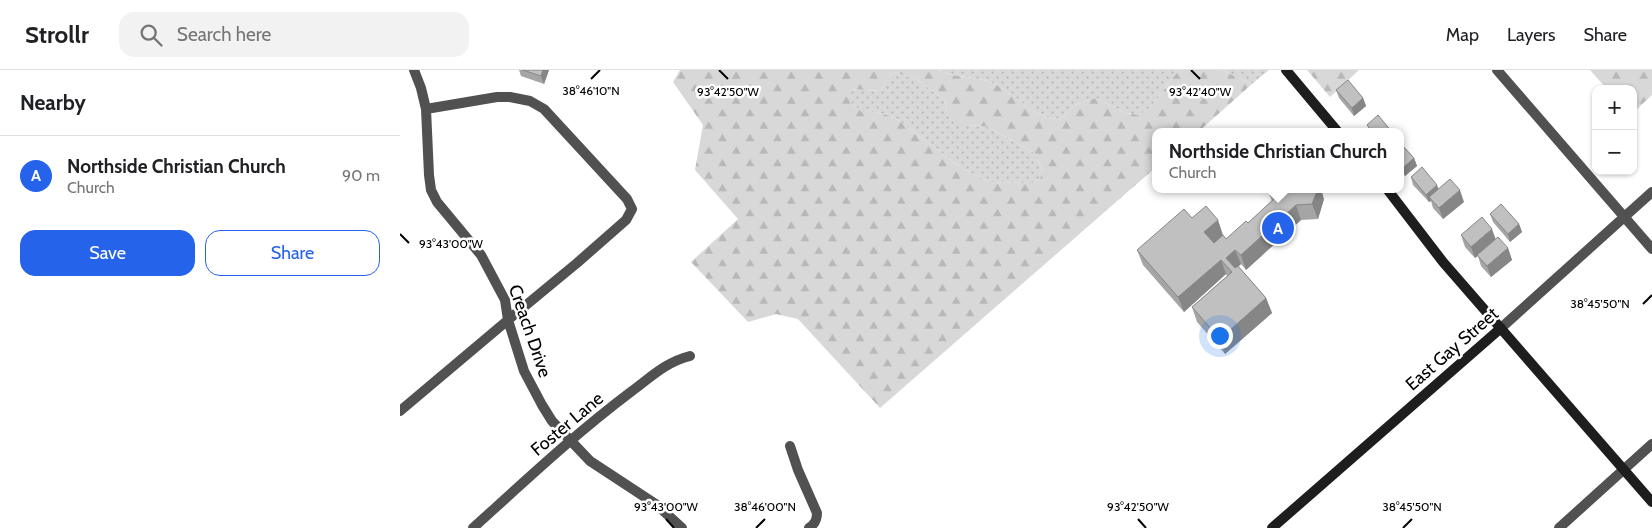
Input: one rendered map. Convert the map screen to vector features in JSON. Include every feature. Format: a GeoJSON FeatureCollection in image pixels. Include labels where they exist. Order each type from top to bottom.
{"type":"FeatureCollection","features":[{"type":"Feature","properties":{"kind":"main road"},"geometry":{"type":"LineString","coordinates":[[1286,70],[1335,128]]}},
{"type":"Feature","properties":{"kind":"main road"},"geometry":{"type":"LineString","coordinates":[[1390,193],[1443,262],[1652,502]]}},
{"type":"Feature","properties":{"kind":"main road","name":"East Gay Street"},"geometry":{"type":"LineString","coordinates":[[1272,528],[1501,328]]}},
{"type":"Feature","properties":{"kind":"street","name":"Creach Drive"},"geometry":{"type":"LineString","coordinates":[[414,70],[426,109],[431,190],[437,202],[481,255],[505,300],[508,320],[524,371],[533,390],[552,421],[590,461],[657,505],[678,527]]}},
{"type":"Feature","properties":{"kind":"street"},"geometry":{"type":"LineString","coordinates":[[1497,70],[1652,250]]}},
{"type":"Feature","properties":{"kind":"street"},"geometry":{"type":"LineString","coordinates":[[400,411],[577,263],[626,220],[632,209],[627,199],[544,109],[530,101],[510,97],[496,97],[426,109]]}},
{"type":"Feature","properties":{"kind":"street","name":"East Gay Street"},"geometry":{"type":"LineString","coordinates":[[1501,328],[1652,192]]}},
{"type":"Feature","properties":{"kind":"street","name":"Foster Lane"},"geometry":{"type":"LineString","coordinates":[[473,528],[570,442],[657,370],[678,359],[690,356]]}},
{"type":"Feature","properties":{"kind":"street"},"geometry":{"type":"LineString","coordinates":[[1559,528],[1652,444]]}},
{"type":"Feature","properties":{"kind":"street"},"geometry":{"type":"LineString","coordinates":[[790,446],[798,470],[817,513],[814,524],[809,528]]}},
{"type":"Feature","properties":{"kind":"green space"},"geometry":{"type":"Polygon","coordinates":[[[680,70],[938,70],[952,75],[990,82],[1004,89],[1033,111],[1048,118],[1056,119],[1065,116],[1077,104],[1095,98],[1126,113],[1139,115],[1150,108],[1179,70],[1222,70],[1252,84],[1202,128],[1152,128],[1152,171],[880,408],[798,319],[776,314],[748,322],[691,262],[738,219],[695,170],[703,125],[673,82],[680,70]],[[894,72],[886,80],[881,91],[850,89],[850,102],[862,112],[875,112],[894,117],[963,169],[989,182],[1032,183],[1040,179],[1042,170],[1036,154],[988,127],[967,125],[950,120],[945,100],[916,79],[894,72]]]}},
{"type":"Feature","properties":{"kind":"green space"},"geometry":{"type":"Polygon","coordinates":[[[938,70],[1179,70],[1150,108],[1139,115],[1126,113],[1095,98],[1077,104],[1065,116],[1056,119],[1048,118],[1033,111],[1004,89],[990,82],[952,75],[938,70]]]}},
{"type":"Feature","properties":{"kind":"green space"},"geometry":{"type":"Polygon","coordinates":[[[1222,70],[1269,70],[1252,84],[1222,70]]]}},
{"type":"Feature","properties":{"kind":"green space"},"geometry":{"type":"Polygon","coordinates":[[[1307,70],[1359,70],[1330,97],[1307,70]]]}},
{"type":"Feature","properties":{"kind":"green space"},"geometry":{"type":"Polygon","coordinates":[[[1590,70],[1652,70],[1652,95],[1637,109],[1637,85],[1603,85],[1590,70]]]}},
{"type":"Feature","properties":{"kind":"green space"},"geometry":{"type":"Polygon","coordinates":[[[894,72],[916,79],[945,100],[947,113],[967,125],[988,127],[1036,154],[1042,170],[1040,179],[1032,183],[989,182],[963,169],[894,117],[875,112],[862,112],[850,102],[850,89],[881,91],[886,80],[894,72]]]}},
{"type":"Feature","properties":{"kind":"building"},"geometry":{"type":"Polygon","coordinates":[[[523,70],[543,70],[541,76],[523,70]]]}},
{"type":"Feature","properties":{"kind":"building"},"geometry":{"type":"Polygon","coordinates":[[[1348,80],[1363,98],[1352,108],[1336,90],[1348,80]]]}},
{"type":"Feature","properties":{"kind":"building"},"geometry":{"type":"Polygon","coordinates":[[[1378,115],[1389,128],[1369,128],[1367,125],[1378,115]]]}},
{"type":"Feature","properties":{"kind":"building"},"geometry":{"type":"Polygon","coordinates":[[[1404,147],[1414,158],[1404,167],[1404,147]]]}},
{"type":"Feature","properties":{"kind":"building"},"geometry":{"type":"Polygon","coordinates":[[[1422,167],[1437,185],[1426,195],[1411,177],[1422,167]]]}},
{"type":"Feature","properties":{"kind":"building"},"geometry":{"type":"Polygon","coordinates":[[[1450,179],[1460,190],[1439,208],[1429,197],[1450,179]]]}},
{"type":"Feature","properties":{"kind":"building"},"geometry":{"type":"Polygon","coordinates":[[[1272,193],[1316,193],[1312,204],[1296,205],[1241,255],[1235,250],[1226,258],[1235,268],[1238,266],[1266,298],[1220,339],[1192,307],[1232,272],[1221,260],[1178,297],[1137,250],[1184,209],[1192,218],[1206,206],[1218,220],[1204,232],[1214,243],[1223,235],[1226,239],[1246,221],[1248,223],[1276,197],[1272,193]]]}},
{"type":"Feature","properties":{"kind":"building"},"geometry":{"type":"Polygon","coordinates":[[[1501,204],[1519,224],[1508,234],[1490,214],[1501,204]]]}},
{"type":"Feature","properties":{"kind":"building"},"geometry":{"type":"Polygon","coordinates":[[[1482,217],[1492,229],[1471,247],[1461,235],[1482,217]]]}},
{"type":"Feature","properties":{"kind":"building"},"geometry":{"type":"Polygon","coordinates":[[[1498,237],[1508,248],[1487,266],[1477,255],[1498,237]]]}},
{"type":"Feature","properties":{"kind":"place","name":"Northside Christian Church"},"geometry":{"type":"Point","coordinates":[1278,228]}}]}
